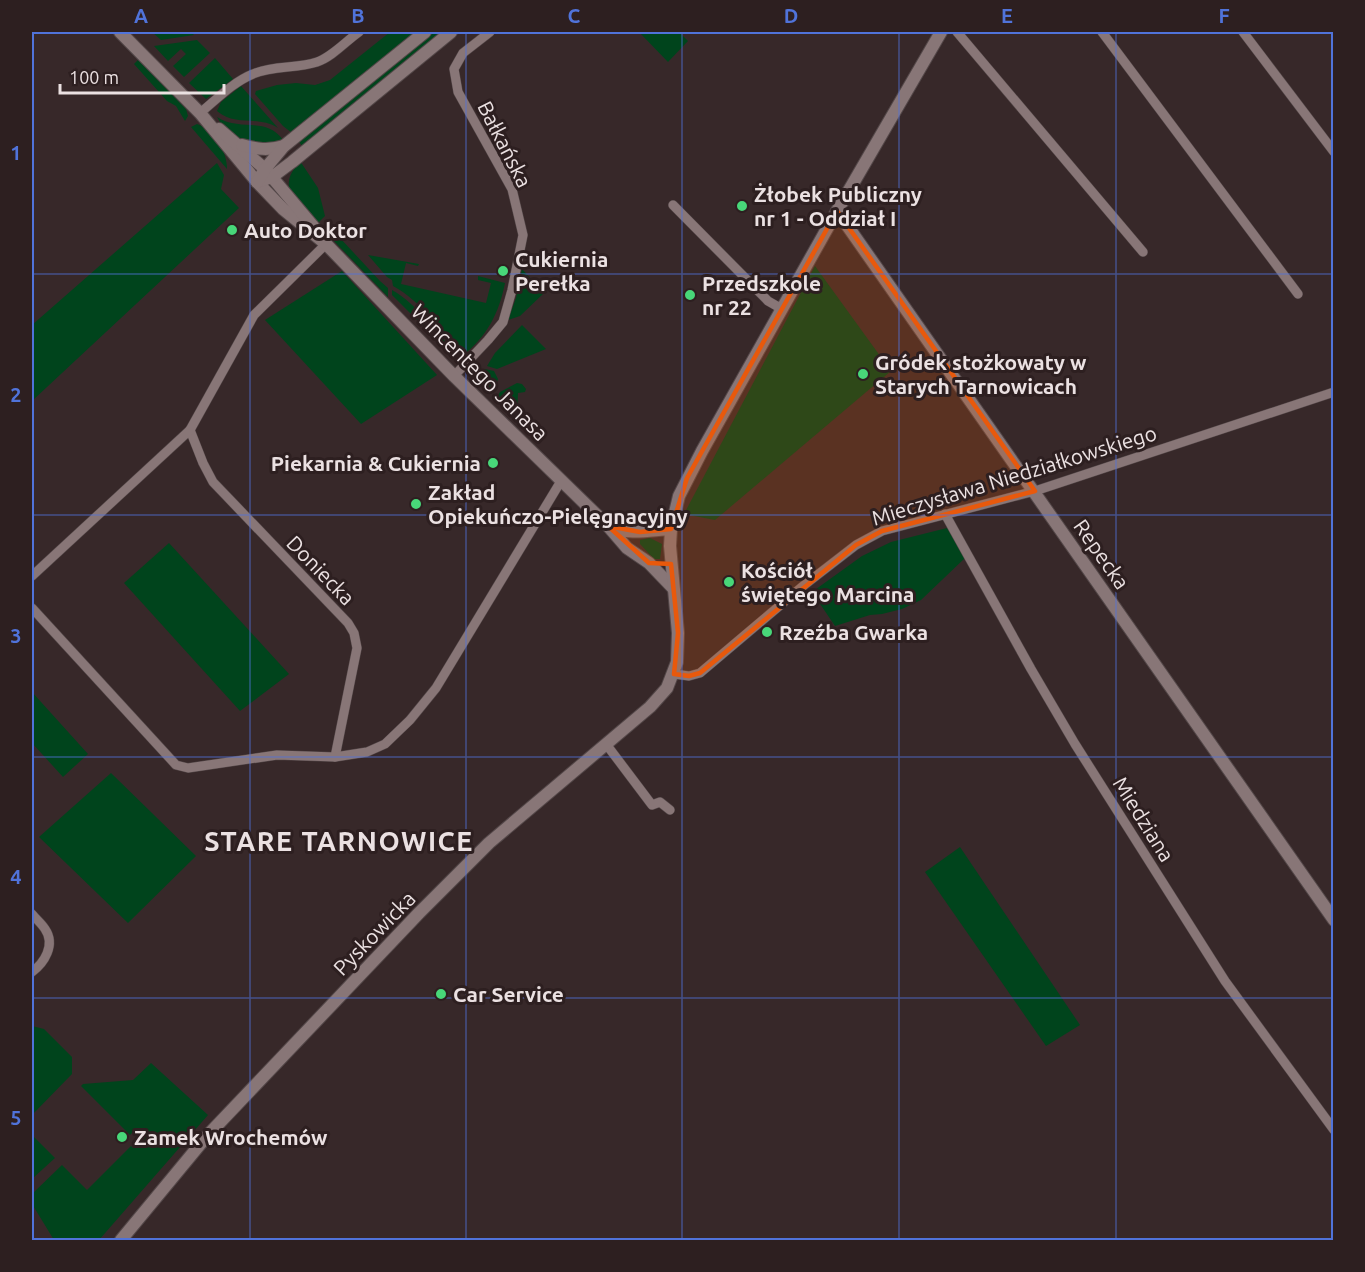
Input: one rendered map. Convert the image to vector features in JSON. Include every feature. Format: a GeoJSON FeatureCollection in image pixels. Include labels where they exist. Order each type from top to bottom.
{"type":"FeatureCollection","features":[{"type":"Feature","properties":{"kind":"street","name":"Wincentego Janasa"},"geometry":{"type":"LineString","coordinates":[[120,32],[200,113],[257,182],[283,209],[326,244]]}},
{"type":"Feature","properties":{"kind":"street"},"geometry":{"type":"LineString","coordinates":[[200,113],[220,95],[250,74],[318,62],[359,32]]}},
{"type":"Feature","properties":{"kind":"street"},"geometry":{"type":"LineString","coordinates":[[268,173],[284,146],[425,32]]}},
{"type":"Feature","properties":{"kind":"street"},"geometry":{"type":"LineString","coordinates":[[257,182],[268,173],[292,162],[451,32]]}},
{"type":"Feature","properties":{"kind":"street","name":"Bałkańska"},"geometry":{"type":"LineString","coordinates":[[454,376],[503,322],[523,236],[512,189],[458,92],[454,69],[463,53],[490,32]]}},
{"type":"Feature","properties":{"kind":"street"},"geometry":{"type":"LineString","coordinates":[[674,674],[678,648],[670,560],[671,529],[679,496],[837,211],[941,32]]}},
{"type":"Feature","properties":{"kind":"street"},"geometry":{"type":"LineString","coordinates":[[957,32],[1143,252]]}},
{"type":"Feature","properties":{"kind":"street"},"geometry":{"type":"LineString","coordinates":[[1102,32],[1298,294]]}},
{"type":"Feature","properties":{"kind":"street"},"geometry":{"type":"LineString","coordinates":[[1243,32],[1334,152]]}},
{"type":"Feature","properties":{"kind":"street","name":"Wincentego Janasa"},"geometry":{"type":"LineString","coordinates":[[200,113],[239,144],[268,173],[326,244],[454,376],[608,526],[627,548],[648,563],[673,588]]}},
{"type":"Feature","properties":{"kind":"street"},"geometry":{"type":"LineString","coordinates":[[239,144],[260,150],[271,150],[284,146]]}},
{"type":"Feature","properties":{"kind":"street"},"geometry":{"type":"LineString","coordinates":[[286,194],[284,178],[292,162]]}},
{"type":"Feature","properties":{"kind":"street"},"geometry":{"type":"LineString","coordinates":[[673,205],[768,301],[782,309]]}},
{"type":"Feature","properties":{"kind":"street","name":"Repecka"},"geometry":{"type":"LineString","coordinates":[[837,211],[1334,920]]}},
{"type":"Feature","properties":{"kind":"street"},"geometry":{"type":"LineString","coordinates":[[32,576],[190,429],[254,315],[326,244]]}},
{"type":"Feature","properties":{"kind":"street","name":"Mieczysława Niedziałkowskiego"},"geometry":{"type":"LineString","coordinates":[[674,674],[689,676],[700,673],[802,586],[856,545],[882,531],[1035,491],[1334,392]]}},
{"type":"Feature","properties":{"kind":"street","name":"Doniecka"},"geometry":{"type":"LineString","coordinates":[[190,429],[213,482],[348,623],[354,633],[357,648],[335,757]]}},
{"type":"Feature","properties":{"kind":"street"},"geometry":{"type":"LineString","coordinates":[[32,608],[176,765],[188,768],[277,755],[335,757],[367,752],[385,744],[410,720],[436,688],[561,481]]}},
{"type":"Feature","properties":{"kind":"street","name":"Miedziana"},"geometry":{"type":"LineString","coordinates":[[945,514],[1031,669],[1224,981],[1334,1130]]}},
{"type":"Feature","properties":{"kind":"street"},"geometry":{"type":"LineString","coordinates":[[608,526],[632,533],[671,529]]}},
{"type":"Feature","properties":{"kind":"street"},"geometry":{"type":"LineString","coordinates":[[648,563],[663,564],[670,560]]}},
{"type":"Feature","properties":{"kind":"street","name":"Pyskowicka"},"geometry":{"type":"LineString","coordinates":[[121,1240],[207,1136],[412,921],[489,843],[657,700],[674,674]]}},
{"type":"Feature","properties":{"kind":"street"},"geometry":{"type":"LineString","coordinates":[[606,744],[652,805],[660,802],[670,810]]}},
{"type":"Feature","properties":{"kind":"street"},"geometry":{"type":"LineString","coordinates":[[32,914],[46,930],[49,944],[45,958],[32,972]]}},
{"type":"Feature","properties":{"kind":"highlighted area"},"geometry":{"type":"Polygon","coordinates":[[[837,211],[1035,491],[882,531],[856,545],[700,673],[689,676],[674,674],[678,633],[671,564],[649,563],[608,526],[640,532],[671,529],[687,478],[837,211]]]}},
{"type":"Feature","properties":{"kind":"green space"},"geometry":{"type":"Polygon","coordinates":[[[152,32],[191,32],[194,35],[161,40],[152,32]]]}},
{"type":"Feature","properties":{"kind":"green space"},"geometry":{"type":"Polygon","coordinates":[[[390,32],[416,32],[292,133],[255,94],[256,91],[277,85],[296,83],[315,85],[330,80],[390,32]]]}},
{"type":"Feature","properties":{"kind":"green space"},"geometry":{"type":"Polygon","coordinates":[[[434,32],[444,32],[303,147],[299,142],[434,32]]]}},
{"type":"Feature","properties":{"kind":"green space"},"geometry":{"type":"Polygon","coordinates":[[[639,32],[679,32],[688,41],[668,62],[639,32]]]}},
{"type":"Feature","properties":{"kind":"green space"},"geometry":{"type":"Polygon","coordinates":[[[197,40],[210,53],[184,77],[173,66],[186,54],[181,49],[168,61],[154,46],[197,40]]]}},
{"type":"Feature","properties":{"kind":"green space"},"geometry":{"type":"Polygon","coordinates":[[[215,58],[233,79],[206,99],[189,83],[215,58]]]}},
{"type":"Feature","properties":{"kind":"green space"},"geometry":{"type":"Polygon","coordinates":[[[138,60],[186,109],[188,116],[185,121],[176,106],[167,101],[134,64],[138,60]]]}},
{"type":"Feature","properties":{"kind":"green space"},"geometry":{"type":"Polygon","coordinates":[[[241,86],[278,128],[263,122],[231,119],[217,111],[221,102],[241,86]]]}},
{"type":"Feature","properties":{"kind":"green space"},"geometry":{"type":"Polygon","coordinates":[[[217,117],[235,124],[269,128],[283,140],[265,145],[246,142],[229,132],[217,117]]]}},
{"type":"Feature","properties":{"kind":"green space"},"geometry":{"type":"Polygon","coordinates":[[[197,124],[209,131],[222,148],[227,169],[191,127],[197,124]]]}},
{"type":"Feature","properties":{"kind":"green space"},"geometry":{"type":"Polygon","coordinates":[[[300,161],[318,188],[325,216],[317,224],[290,191],[290,175],[300,161]]]}},
{"type":"Feature","properties":{"kind":"green space"},"geometry":{"type":"Polygon","coordinates":[[[217,163],[224,175],[221,189],[239,208],[32,401],[32,325],[217,163]]]}},
{"type":"Feature","properties":{"kind":"green space"},"geometry":{"type":"Polygon","coordinates":[[[340,238],[388,288],[388,297],[334,241],[340,238]]]}},
{"type":"Feature","properties":{"kind":"green space"},"geometry":{"type":"Polygon","coordinates":[[[368,255],[419,264],[418,266],[406,263],[401,284],[486,303],[491,283],[478,280],[478,276],[505,283],[491,324],[471,349],[462,356],[431,318],[413,300],[393,286],[392,280],[368,255]]]}},
{"type":"Feature","properties":{"kind":"green space"},"geometry":{"type":"Polygon","coordinates":[[[815,266],[891,371],[715,520],[684,514],[815,266]]]}},
{"type":"Feature","properties":{"kind":"green space"},"geometry":{"type":"Polygon","coordinates":[[[522,269],[544,293],[520,316],[508,320],[516,298],[522,269]]]}},
{"type":"Feature","properties":{"kind":"green space"},"geometry":{"type":"Polygon","coordinates":[[[342,271],[437,375],[361,424],[265,320],[342,271]]]}},
{"type":"Feature","properties":{"kind":"green space"},"geometry":{"type":"Polygon","coordinates":[[[392,290],[419,312],[459,359],[448,353],[439,343],[442,340],[437,334],[434,337],[392,295],[392,290]]]}},
{"type":"Feature","properties":{"kind":"green space"},"geometry":{"type":"Polygon","coordinates":[[[522,325],[546,349],[497,369],[487,366],[495,353],[522,325]]]}},
{"type":"Feature","properties":{"kind":"green space"},"geometry":{"type":"Polygon","coordinates":[[[485,369],[494,371],[498,379],[487,390],[476,378],[485,369]]]}},
{"type":"Feature","properties":{"kind":"green space"},"geometry":{"type":"Polygon","coordinates":[[[517,383],[522,384],[526,389],[525,392],[518,393],[517,413],[525,419],[523,425],[496,399],[500,392],[517,383]]]}},
{"type":"Feature","properties":{"kind":"green space"},"geometry":{"type":"Polygon","coordinates":[[[947,528],[965,558],[921,600],[902,609],[870,615],[835,626],[812,592],[862,556],[891,542],[947,528]]]}},
{"type":"Feature","properties":{"kind":"green space"},"geometry":{"type":"Polygon","coordinates":[[[650,538],[662,544],[660,559],[654,559],[640,544],[640,540],[650,538]]]}},
{"type":"Feature","properties":{"kind":"green space"},"geometry":{"type":"Polygon","coordinates":[[[169,543],[289,674],[240,711],[124,583],[169,543]]]}},
{"type":"Feature","properties":{"kind":"green space"},"geometry":{"type":"Polygon","coordinates":[[[32,692],[88,754],[63,777],[32,743],[32,692]]]}},
{"type":"Feature","properties":{"kind":"green space"},"geometry":{"type":"Polygon","coordinates":[[[111,773],[196,856],[128,923],[39,837],[111,773]]]}},
{"type":"Feature","properties":{"kind":"green space"},"geometry":{"type":"Polygon","coordinates":[[[960,847],[1080,1025],[1046,1046],[925,872],[960,847]]]}},
{"type":"Feature","properties":{"kind":"green space"},"geometry":{"type":"Polygon","coordinates":[[[32,1026],[44,1029],[72,1057],[72,1074],[32,1115],[32,1026]]]}},
{"type":"Feature","properties":{"kind":"green space"},"geometry":{"type":"Polygon","coordinates":[[[151,1063],[208,1115],[99,1240],[54,1240],[32,1204],[32,1194],[62,1165],[87,1190],[131,1146],[133,1148],[143,1139],[134,1131],[130,1135],[81,1086],[133,1080],[151,1063]]]}},
{"type":"Feature","properties":{"kind":"green space"},"geometry":{"type":"Polygon","coordinates":[[[32,1135],[55,1158],[32,1179],[32,1135]]]}},
{"type":"Feature","properties":{"kind":"place","name":"Żłobek Publiczny nr 1 - Oddział I"},"geometry":{"type":"Point","coordinates":[742,206]}},
{"type":"Feature","properties":{"kind":"place","name":"Auto Doktor"},"geometry":{"type":"Point","coordinates":[232,230]}},
{"type":"Feature","properties":{"kind":"place","name":"Cukiernia Perełka"},"geometry":{"type":"Point","coordinates":[503,271]}},
{"type":"Feature","properties":{"kind":"place","name":"Przedszkole nr 22"},"geometry":{"type":"Point","coordinates":[690,295]}},
{"type":"Feature","properties":{"kind":"place","name":"Gródek stożkowaty w Starych Tarnowicach"},"geometry":{"type":"Point","coordinates":[863,374]}},
{"type":"Feature","properties":{"kind":"place","name":"Piekarnia & Cukiernia"},"geometry":{"type":"Point","coordinates":[493,463]}},
{"type":"Feature","properties":{"kind":"place","name":"Zakład Opiekuńczo-Pielęgnacyjny"},"geometry":{"type":"Point","coordinates":[416,504]}},
{"type":"Feature","properties":{"kind":"place","name":"Kościół świętego Marcina"},"geometry":{"type":"Point","coordinates":[729,582]}},
{"type":"Feature","properties":{"kind":"place","name":"Rzeźba Gwarka"},"geometry":{"type":"Point","coordinates":[767,632]}},
{"type":"Feature","properties":{"kind":"place","name":"Car Service"},"geometry":{"type":"Point","coordinates":[441,994]}},
{"type":"Feature","properties":{"kind":"place","name":"Zamek Wrochemów"},"geometry":{"type":"Point","coordinates":[122,1137]}},
{"type":"Feature","properties":{"kind":"district","name":"STARE TARNOWICE"},"geometry":{"type":"Point","coordinates":[339,841]}}]}
